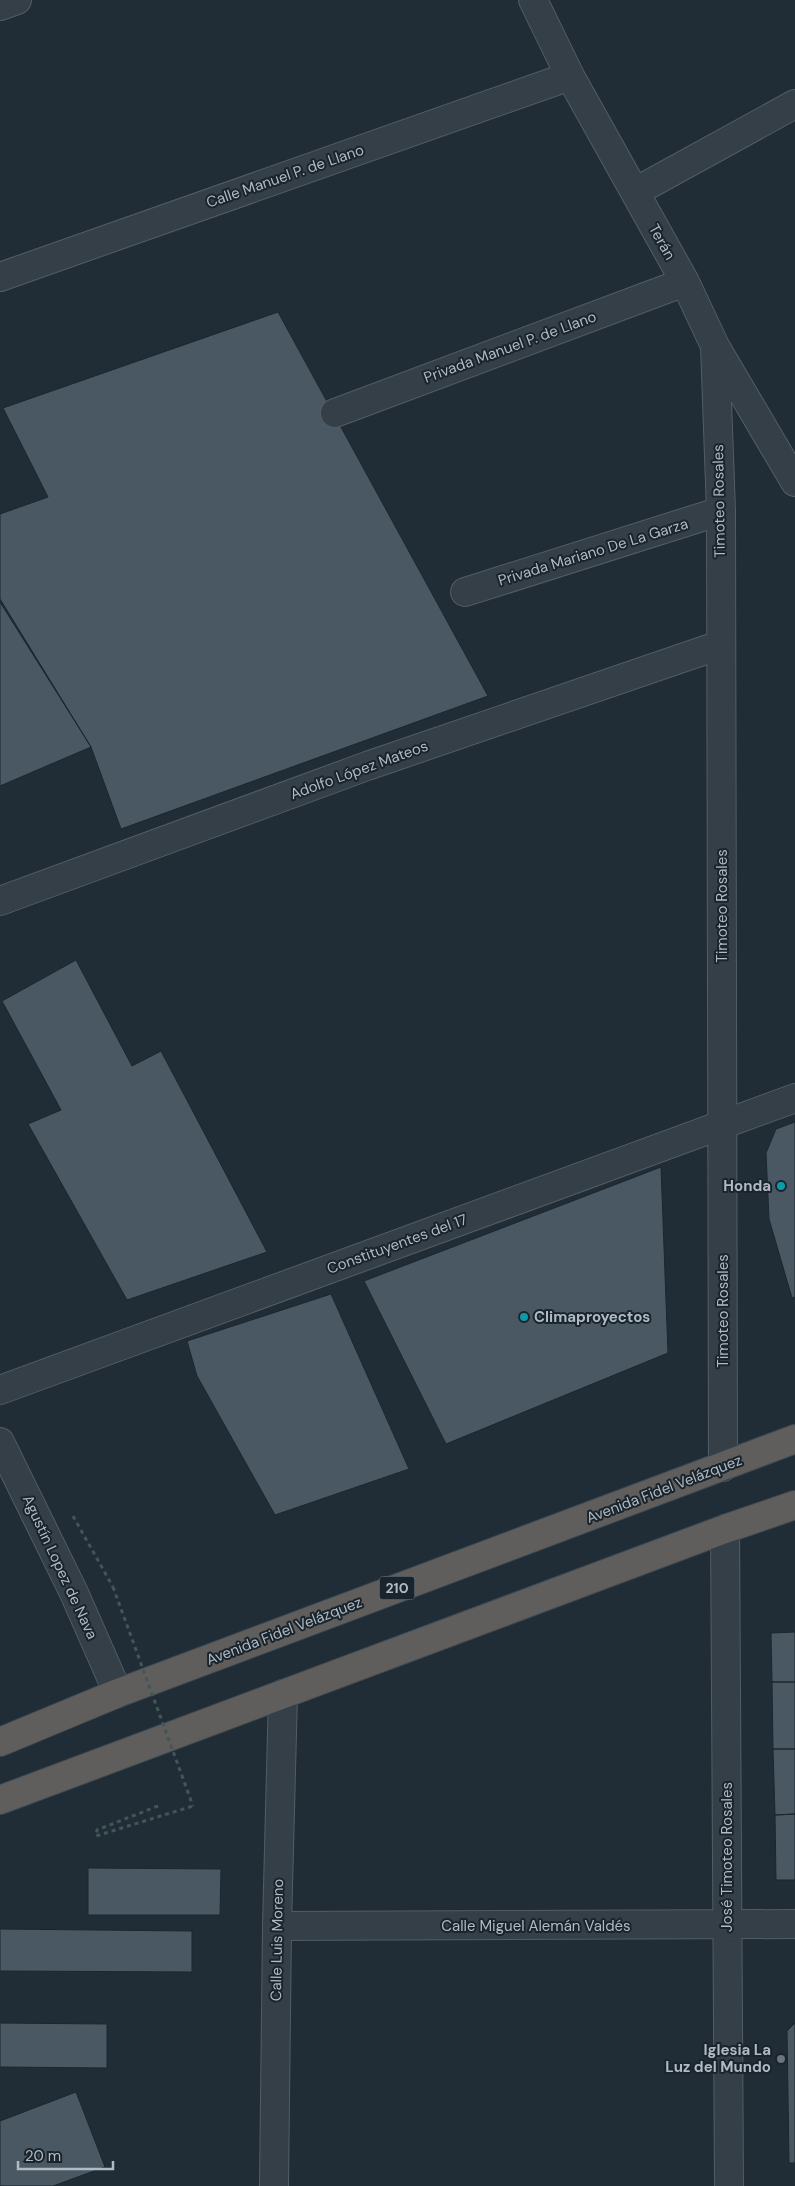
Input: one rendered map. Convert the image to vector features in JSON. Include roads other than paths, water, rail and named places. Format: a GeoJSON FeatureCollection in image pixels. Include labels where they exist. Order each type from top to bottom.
{"type":"FeatureCollection","features":[{"type":"Feature","properties":{"kind":"highway","name":"Avenida Fidel Velázquez"},"geometry":{"type":"LineString","coordinates":[[0,1742],[118,1693],[795,1439]]}},
{"type":"Feature","properties":{"kind":"highway"},"geometry":{"type":"LineString","coordinates":[[0,1800],[725,1529],[795,1505]]}},
{"type":"Feature","properties":{"kind":"street"},"geometry":{"type":"LineString","coordinates":[[0,6],[17,0]]}},
{"type":"Feature","properties":{"kind":"street","name":"Terán"},"geometry":{"type":"LineString","coordinates":[[533,0],[570,76],[685,282],[715,346],[795,482]]}},
{"type":"Feature","properties":{"kind":"street","name":"Calle Manuel P. de Llano"},"geometry":{"type":"LineString","coordinates":[[0,277],[570,76]]}},
{"type":"Feature","properties":{"kind":"street"},"geometry":{"type":"LineString","coordinates":[[635,192],[795,104]]}},
{"type":"Feature","properties":{"kind":"street","name":"Privada Manuel P. de Llano"},"geometry":{"type":"LineString","coordinates":[[335,413],[685,282]]}},
{"type":"Feature","properties":{"kind":"street","name":"Timoteo Rosales"},"geometry":{"type":"LineString","coordinates":[[715,346],[720,512],[723,1466]]}},
{"type":"Feature","properties":{"kind":"street","name":"Privada Mariano De La Garza"},"geometry":{"type":"LineString","coordinates":[[465,592],[720,512]]}},
{"type":"Feature","properties":{"kind":"street","name":"Adolfo López Mateos"},"geometry":{"type":"LineString","coordinates":[[0,901],[367,766],[720,645]]}},
{"type":"Feature","properties":{"kind":"street","name":"Constituyentes del 17"},"geometry":{"type":"LineString","coordinates":[[0,1390],[795,1098]]}},
{"type":"Feature","properties":{"kind":"street","name":"Agustín Lopez de Nava"},"geometry":{"type":"LineString","coordinates":[[0,1442],[74,1593],[118,1693]]}},
{"type":"Feature","properties":{"kind":"street","name":"José Timoteo Rosales"},"geometry":{"type":"LineString","coordinates":[[725,1529],[729,2186]]}},
{"type":"Feature","properties":{"kind":"street","name":"Calle Luis Moreno"},"geometry":{"type":"LineString","coordinates":[[274,2186],[277,1926],[283,1694]]}},
{"type":"Feature","properties":{"kind":"street","name":"Calle Miguel Alemán Valdés"},"geometry":{"type":"LineString","coordinates":[[277,1926],[728,1926],[795,1924]]}},
{"type":"Feature","properties":{"kind":"place","name":"Honda"},"geometry":{"type":"Point","coordinates":[781,1186]}},
{"type":"Feature","properties":{"kind":"place","name":"Climaproyectos"},"geometry":{"type":"Point","coordinates":[524,1317]}},
{"type":"Feature","properties":{"kind":"place","name":"Iglesia La Luz del Mundo"},"geometry":{"type":"Point","coordinates":[781,2059]}}]}
